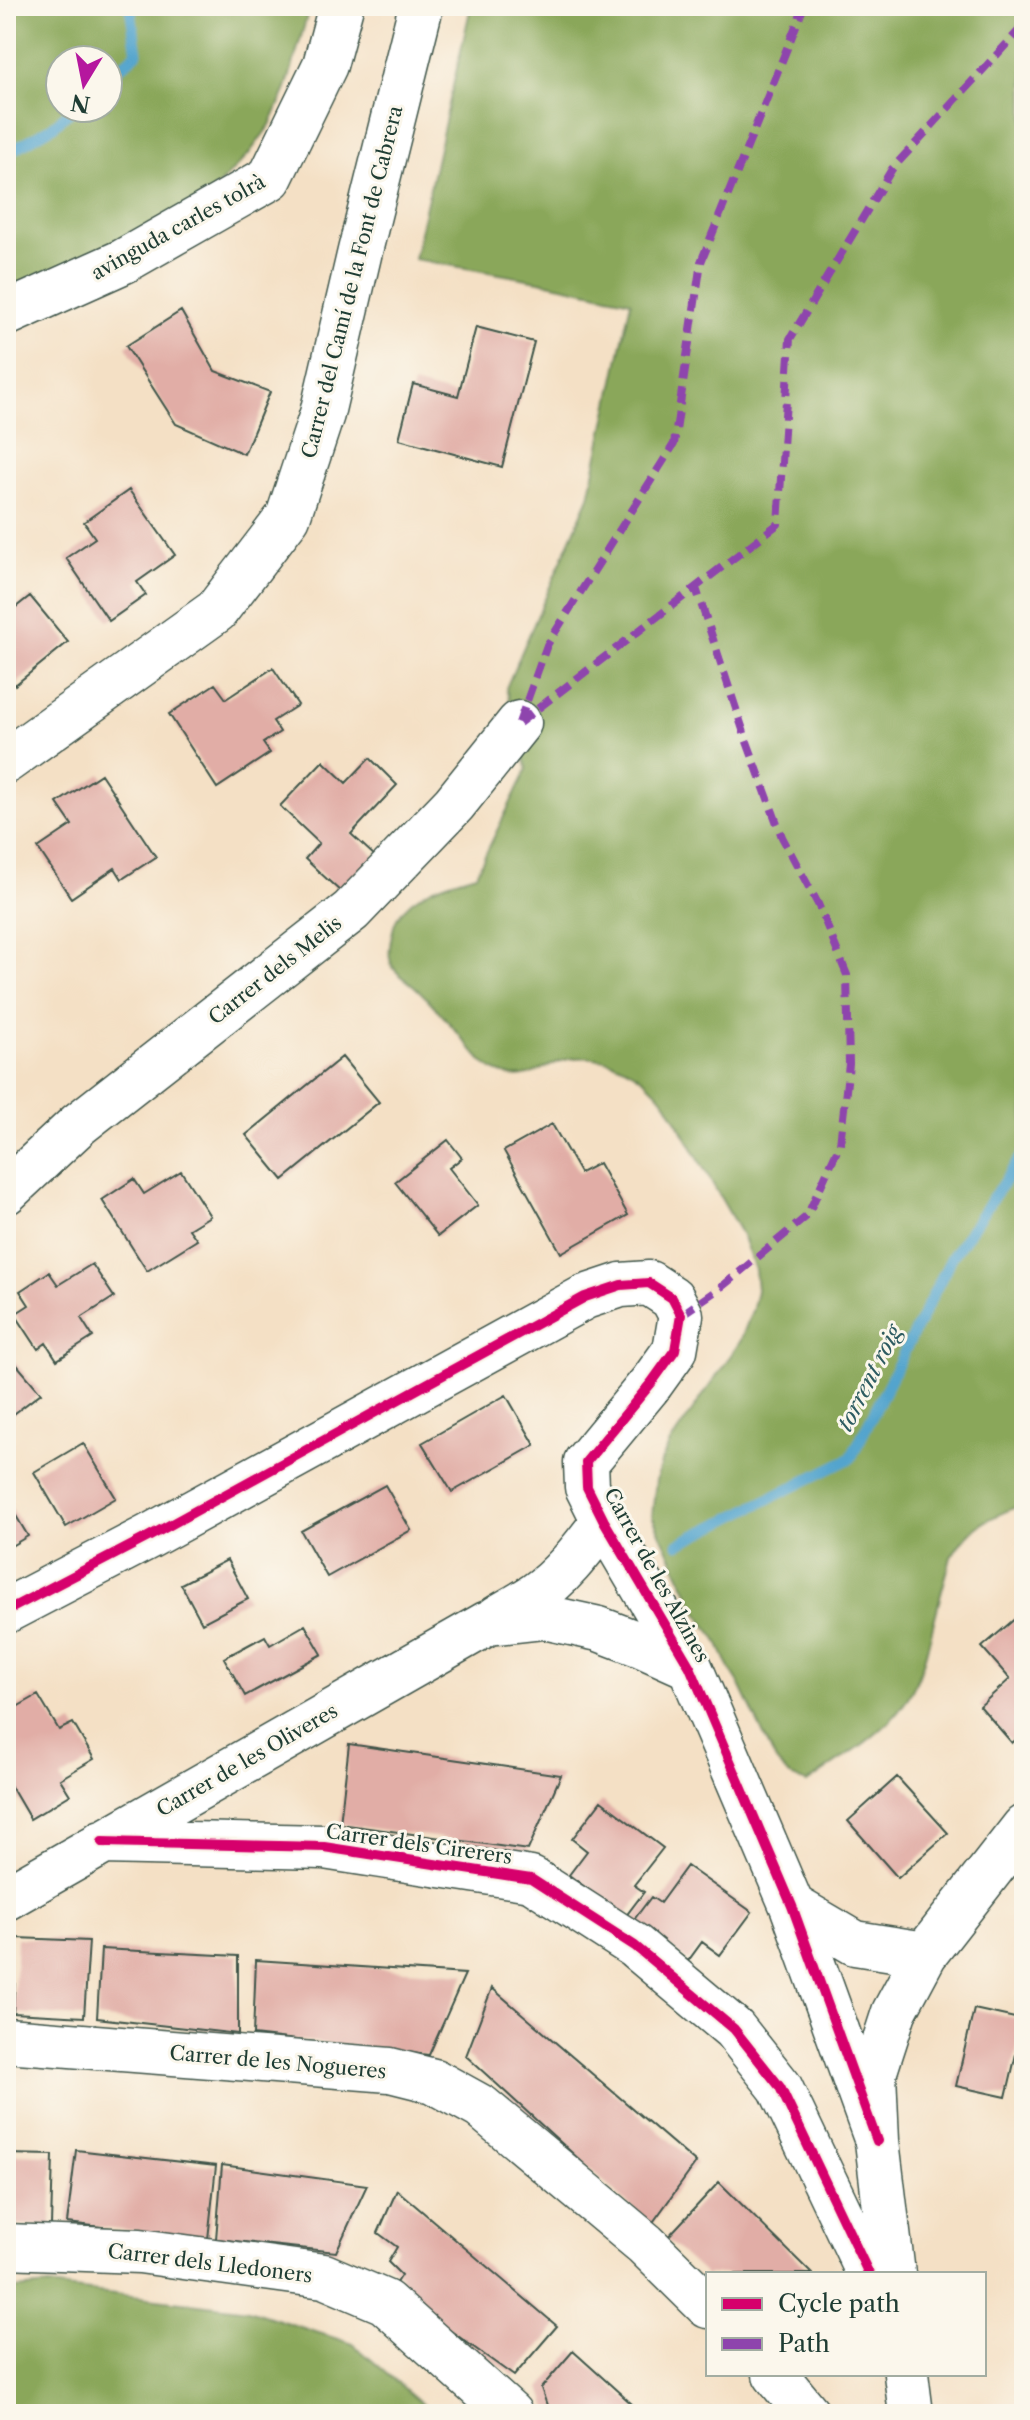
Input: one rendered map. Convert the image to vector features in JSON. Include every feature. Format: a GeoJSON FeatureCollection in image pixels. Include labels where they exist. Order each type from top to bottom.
{"type":"FeatureCollection","features":[{"type":"Feature","properties":{"kind":"street","name":"avinguda carles tolrà"},"geometry":{"type":"LineString","coordinates":[[6,314],[124,261],[270,178],[325,65],[341,6]]}},
{"type":"Feature","properties":{"kind":"street","name":"Carrer del Camí de la Font de Cabrera"},"geometry":{"type":"LineString","coordinates":[[6,761],[216,611],[288,517],[322,414],[421,6]]}},
{"type":"Feature","properties":{"kind":"street","name":"Carrer dels Melis"},"geometry":{"type":"LineString","coordinates":[[6,1192],[79,1124],[351,911],[454,804],[519,723]]}},
{"type":"Feature","properties":{"kind":"street","name":"Carrer de les Alzines"},"geometry":{"type":"LineString","coordinates":[[6,1611],[585,1297],[621,1285],[649,1283],[672,1298],[681,1315],[675,1350],[586,1462],[587,1487],[690,1667],[792,1906],[877,2141]]}},
{"type":"Feature","properties":{"kind":"street","name":"Carrer de les Oliveres"},"geometry":{"type":"LineString","coordinates":[[6,1898],[537,1594],[578,1555],[604,1521]]}},
{"type":"Feature","properties":{"kind":"street","name":"Carrer de les Oliveres"},"geometry":{"type":"LineString","coordinates":[[488,1623],[544,1617],[599,1629],[690,1667]]}},
{"type":"Feature","properties":{"kind":"street"},"geometry":{"type":"LineString","coordinates":[[893,2272],[877,2141],[874,2074],[894,2012],[925,1954],[1024,1827]]}},
{"type":"Feature","properties":{"kind":"street","name":"Carrer dels Cirerers"},"geometry":{"type":"LineString","coordinates":[[102,1842],[324,1847],[531,1879],[635,1946],[734,2029],[780,2087],[868,2272]]}},
{"type":"Feature","properties":{"kind":"street"},"geometry":{"type":"LineString","coordinates":[[792,1906],[855,1943],[925,1954]]}},
{"type":"Feature","properties":{"kind":"street","name":"Carrer de les Nogueres"},"geometry":{"type":"LineString","coordinates":[[6,2040],[390,2070],[434,2081],[481,2107],[645,2244],[706,2304]]}},
{"type":"Feature","properties":{"kind":"street","name":"Carrer dels Lledoners"},"geometry":{"type":"LineString","coordinates":[[6,2246],[140,2251],[324,2276],[385,2302],[510,2414]]}},
{"type":"Feature","properties":{"kind":"street"},"geometry":{"type":"LineString","coordinates":[[777,2376],[808,2414]]}},
{"type":"Feature","properties":{"kind":"street"},"geometry":{"type":"LineString","coordinates":[[906,2376],[911,2414]]}},
{"type":"Feature","properties":{"kind":"green space"},"geometry":{"type":"Polygon","coordinates":[[[6,6],[310,6],[286,89],[270,125],[248,155],[209,195],[6,299],[6,6]]]}},
{"type":"Feature","properties":{"kind":"green space"},"geometry":{"type":"Polygon","coordinates":[[[471,6],[1024,6],[1024,1504],[982,1523],[951,1557],[921,1669],[900,1709],[870,1738],[807,1783],[788,1775],[776,1761],[716,1638],[694,1605],[652,1516],[662,1459],[740,1342],[753,1308],[757,1290],[755,1270],[742,1235],[667,1104],[645,1081],[618,1064],[588,1058],[556,1063],[518,1077],[496,1071],[483,1062],[432,1003],[396,971],[390,959],[394,925],[413,900],[432,889],[476,874],[527,769],[506,688],[589,497],[631,301],[414,259],[471,6]]]}},
{"type":"Feature","properties":{"kind":"green space"},"geometry":{"type":"Polygon","coordinates":[[[48,2286],[248,2310],[353,2344],[434,2414],[6,2414],[6,2290],[48,2286]]]}},
{"type":"Feature","properties":{"kind":"building"},"geometry":{"type":"Polygon","coordinates":[[[181,311],[215,371],[270,392],[244,454],[176,424],[126,346],[181,311]]]}},
{"type":"Feature","properties":{"kind":"building"},"geometry":{"type":"Polygon","coordinates":[[[476,327],[534,342],[502,467],[399,439],[413,384],[458,396],[476,327]]]}},
{"type":"Feature","properties":{"kind":"building"},"geometry":{"type":"Polygon","coordinates":[[[129,490],[175,555],[137,582],[146,595],[109,621],[66,558],[95,538],[84,522],[129,490]]]}},
{"type":"Feature","properties":{"kind":"building"},"geometry":{"type":"Polygon","coordinates":[[[30,596],[68,642],[15,685],[6,673],[6,615],[30,596]]]}},
{"type":"Feature","properties":{"kind":"building"},"geometry":{"type":"Polygon","coordinates":[[[273,668],[298,705],[273,721],[280,732],[263,743],[270,753],[217,788],[169,714],[215,684],[226,699],[273,668]]]}},
{"type":"Feature","properties":{"kind":"building"},"geometry":{"type":"Polygon","coordinates":[[[370,758],[397,785],[351,834],[375,856],[341,892],[305,859],[319,843],[280,806],[323,761],[346,783],[370,758]]]}},
{"type":"Feature","properties":{"kind":"building"},"geometry":{"type":"Polygon","coordinates":[[[101,774],[156,857],[122,879],[115,868],[71,898],[38,848],[72,825],[57,803],[101,774]]]}},
{"type":"Feature","properties":{"kind":"building"},"geometry":{"type":"Polygon","coordinates":[[[342,1057],[379,1102],[283,1180],[246,1135],[342,1057]]]}},
{"type":"Feature","properties":{"kind":"building"},"geometry":{"type":"Polygon","coordinates":[[[552,1124],[580,1173],[599,1163],[628,1215],[561,1253],[504,1151],[552,1124]]]}},
{"type":"Feature","properties":{"kind":"building"},"geometry":{"type":"Polygon","coordinates":[[[448,1140],[462,1158],[449,1168],[478,1205],[438,1236],[395,1182],[448,1140]]]}},
{"type":"Feature","properties":{"kind":"building"},"geometry":{"type":"Polygon","coordinates":[[[181,1171],[210,1216],[189,1229],[197,1240],[147,1271],[102,1200],[134,1179],[144,1194],[181,1171]]]}},
{"type":"Feature","properties":{"kind":"building"},"geometry":{"type":"Polygon","coordinates":[[[92,1264],[114,1297],[81,1318],[93,1337],[57,1360],[46,1343],[38,1349],[15,1314],[29,1305],[20,1291],[49,1272],[58,1285],[92,1264]]]}},
{"type":"Feature","properties":{"kind":"building"},"geometry":{"type":"Polygon","coordinates":[[[6,1352],[41,1393],[6,1420],[6,1352]]]}},
{"type":"Feature","properties":{"kind":"building"},"geometry":{"type":"Polygon","coordinates":[[[506,1395],[535,1445],[452,1492],[422,1443],[506,1395]]]}},
{"type":"Feature","properties":{"kind":"building"},"geometry":{"type":"Polygon","coordinates":[[[83,1443],[116,1498],[66,1527],[34,1472],[83,1443]]]}},
{"type":"Feature","properties":{"kind":"building"},"geometry":{"type":"Polygon","coordinates":[[[385,1485],[411,1530],[327,1577],[301,1531],[385,1485]]]}},
{"type":"Feature","properties":{"kind":"building"},"geometry":{"type":"Polygon","coordinates":[[[6,1499],[28,1536],[6,1549],[6,1499]]]}},
{"type":"Feature","properties":{"kind":"building"},"geometry":{"type":"Polygon","coordinates":[[[227,1560],[248,1599],[202,1623],[181,1584],[227,1560]]]}},
{"type":"Feature","properties":{"kind":"building"},"geometry":{"type":"Polygon","coordinates":[[[1024,1611],[1024,1733],[1012,1743],[980,1706],[1010,1679],[982,1647],[1024,1611]]]}},
{"type":"Feature","properties":{"kind":"building"},"geometry":{"type":"Polygon","coordinates":[[[305,1625],[322,1654],[245,1696],[224,1658],[265,1636],[270,1645],[305,1625]]]}},
{"type":"Feature","properties":{"kind":"building"},"geometry":{"type":"Polygon","coordinates":[[[6,1692],[15,1708],[38,1695],[59,1730],[73,1723],[94,1759],[60,1779],[70,1795],[30,1819],[6,1778],[6,1692]]]}},
{"type":"Feature","properties":{"kind":"building"},"geometry":{"type":"Polygon","coordinates":[[[349,1744],[561,1775],[528,1850],[340,1824],[349,1744]]]}},
{"type":"Feature","properties":{"kind":"building"},"geometry":{"type":"Polygon","coordinates":[[[897,1777],[948,1833],[898,1878],[848,1821],[897,1777]]]}},
{"type":"Feature","properties":{"kind":"building"},"geometry":{"type":"Polygon","coordinates":[[[601,1801],[663,1848],[634,1885],[644,1892],[625,1917],[569,1875],[587,1851],[572,1839],[601,1801]]]}},
{"type":"Feature","properties":{"kind":"building"},"geometry":{"type":"Polygon","coordinates":[[[687,1866],[752,1912],[720,1955],[702,1942],[688,1961],[633,1921],[651,1897],[660,1903],[687,1866]]]}},
{"type":"Feature","properties":{"kind":"building"},"geometry":{"type":"Polygon","coordinates":[[[17,1938],[89,1941],[84,2017],[13,2013],[17,1938]]]}},
{"type":"Feature","properties":{"kind":"building"},"geometry":{"type":"Polygon","coordinates":[[[101,1949],[238,1956],[238,2034],[97,2018],[101,1949]]]}},
{"type":"Feature","properties":{"kind":"building"},"geometry":{"type":"Polygon","coordinates":[[[256,1960],[465,1974],[429,2055],[253,2035],[256,1960]]]}},
{"type":"Feature","properties":{"kind":"building"},"geometry":{"type":"Polygon","coordinates":[[[492,1988],[696,2163],[651,2225],[466,2056],[492,1988]]]}},
{"type":"Feature","properties":{"kind":"building"},"geometry":{"type":"Polygon","coordinates":[[[974,2009],[1024,2020],[1006,2097],[956,2086],[974,2009]]]}},
{"type":"Feature","properties":{"kind":"building"},"geometry":{"type":"Polygon","coordinates":[[[76,2150],[216,2166],[208,2239],[67,2223],[76,2150]]]}},
{"type":"Feature","properties":{"kind":"building"},"geometry":{"type":"Polygon","coordinates":[[[6,2154],[53,2155],[51,2226],[6,2224],[6,2154]]]}},
{"type":"Feature","properties":{"kind":"building"},"geometry":{"type":"Polygon","coordinates":[[[222,2165],[367,2185],[336,2252],[216,2239],[222,2165]]]}},
{"type":"Feature","properties":{"kind":"building"},"geometry":{"type":"Polygon","coordinates":[[[719,2182],[810,2272],[706,2272],[706,2275],[666,2239],[719,2182]]]}},
{"type":"Feature","properties":{"kind":"building"},"geometry":{"type":"Polygon","coordinates":[[[397,2190],[557,2326],[514,2376],[392,2289],[401,2275],[388,2262],[397,2247],[378,2233],[397,2190]]]}},
{"type":"Feature","properties":{"kind":"building"},"geometry":{"type":"Polygon","coordinates":[[[573,2351],[643,2414],[550,2414],[541,2388],[573,2351]]]}},
{"type":"Feature","properties":{"kind":"waterway"},"geometry":{"type":"LineString","coordinates":[[124,64],[137,53],[130,6]]}},
{"type":"Feature","properties":{"kind":"waterway"},"geometry":{"type":"LineString","coordinates":[[6,154],[55,124]]}},
{"type":"Feature","properties":{"kind":"waterway","name":"torrent roig"},"geometry":{"type":"LineString","coordinates":[[678,1544],[851,1458],[952,1257],[1024,1153]]}},
{"type":"Feature","properties":{"kind":"marked path"},"geometry":{"type":"LineString","coordinates":[[519,723],[547,645],[674,444],[701,262],[804,6]]}},
{"type":"Feature","properties":{"kind":"marked path"},"geometry":{"type":"LineString","coordinates":[[519,723],[778,524],[790,339],[892,169],[1024,25]]}},
{"type":"Feature","properties":{"kind":"marked path"},"geometry":{"type":"LineString","coordinates":[[681,1315],[724,1285],[807,1216],[840,1144],[849,1064],[847,975],[818,904],[782,837],[696,588]]}},
{"type":"Feature","properties":{"kind":"cycle path"},"geometry":{"type":"LineString","coordinates":[[6,1611],[148,1537],[585,1297],[621,1285],[649,1283],[672,1298],[681,1315],[675,1350],[586,1462],[587,1487],[690,1667],[792,1906],[877,2141]]}},
{"type":"Feature","properties":{"kind":"cycle path"},"geometry":{"type":"LineString","coordinates":[[102,1842],[324,1847],[531,1879],[635,1946],[734,2029],[780,2087],[868,2272]]}}]}
